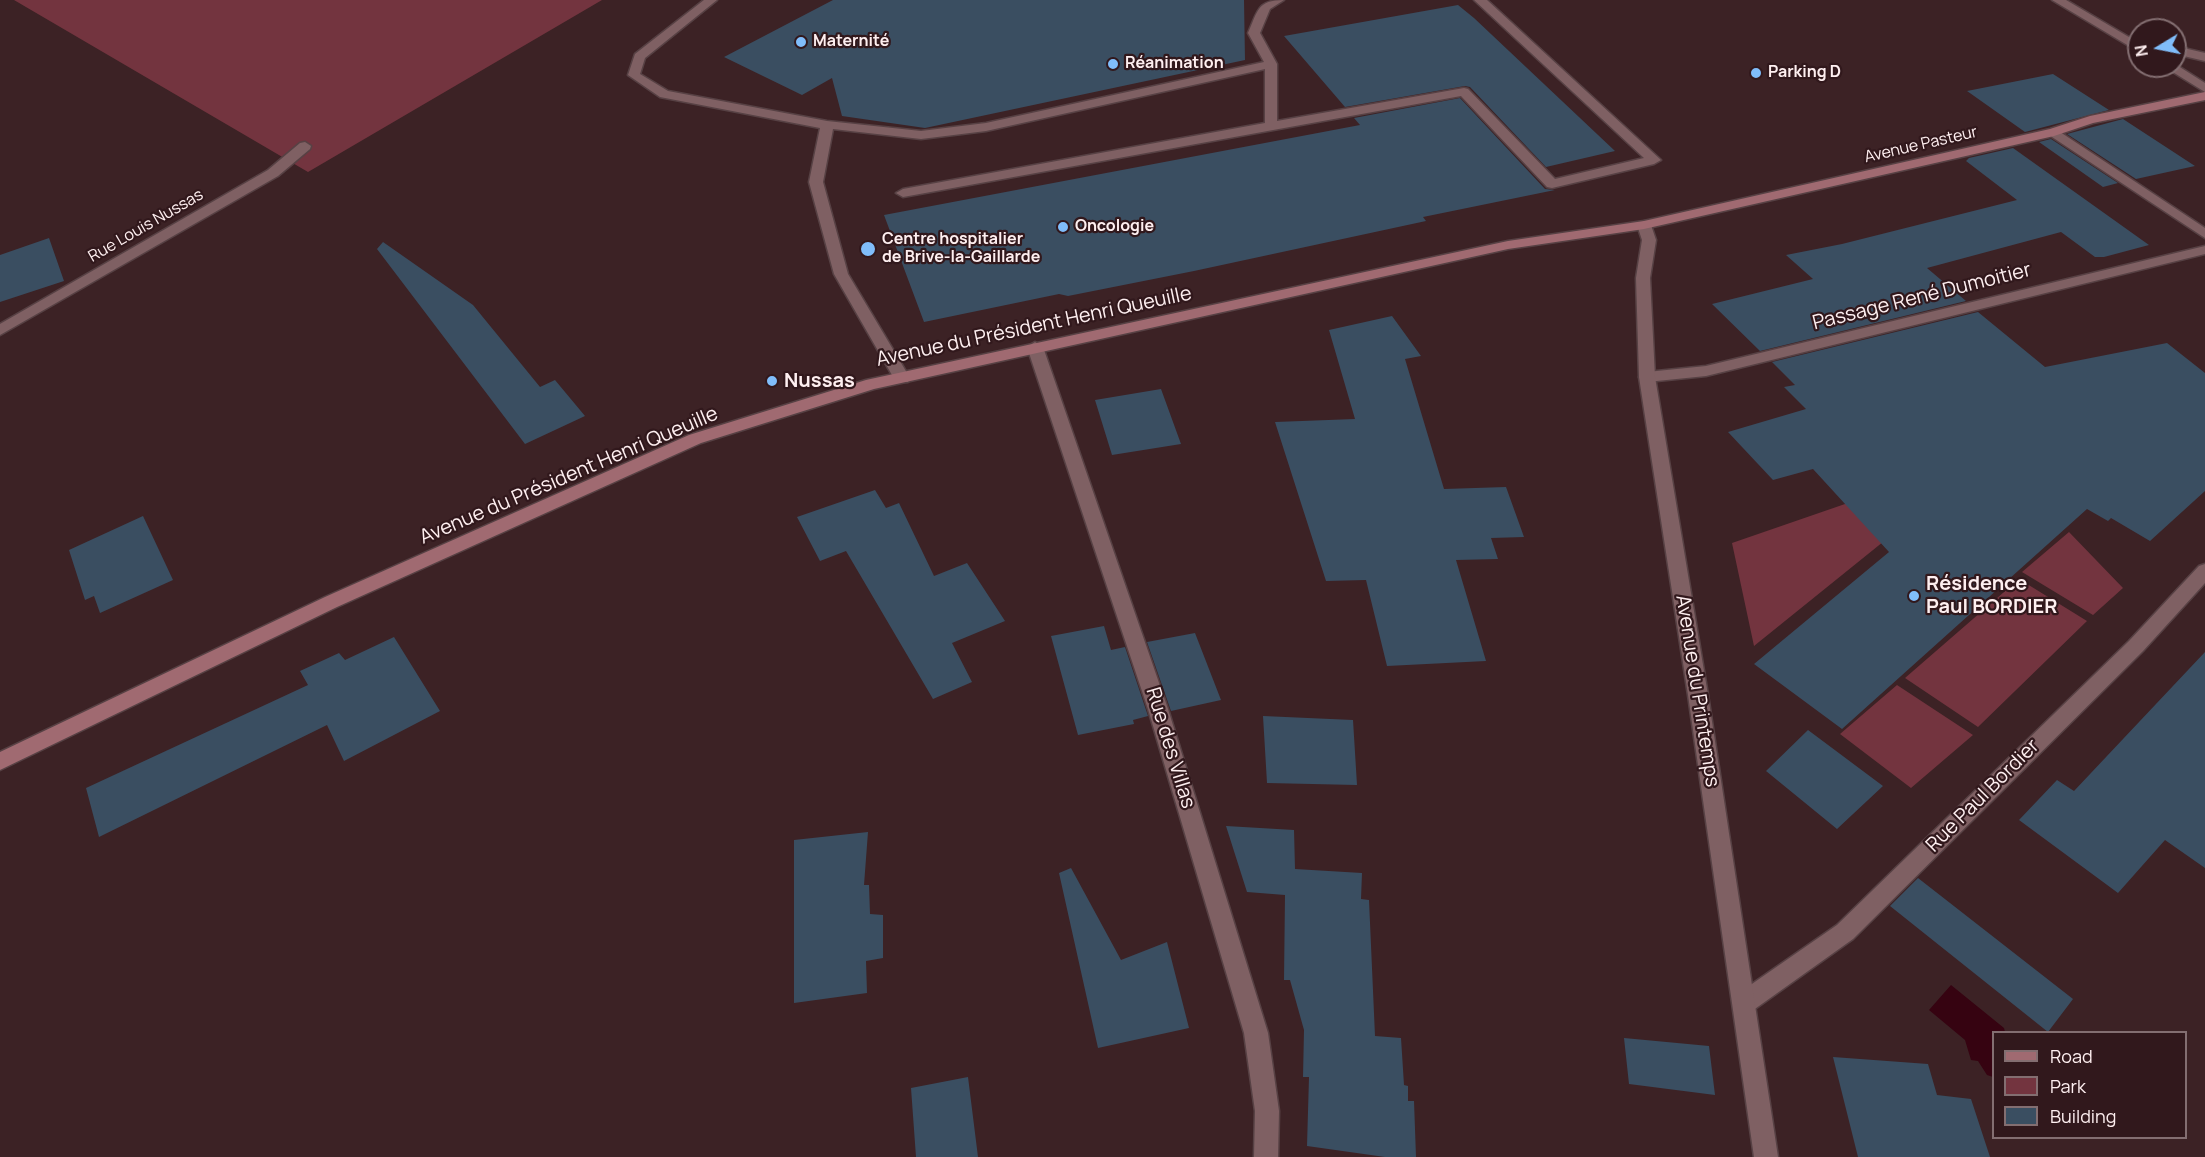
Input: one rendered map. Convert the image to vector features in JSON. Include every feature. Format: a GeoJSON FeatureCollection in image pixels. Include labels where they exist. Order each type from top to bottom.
{"type":"FeatureCollection","features":[{"type":"Feature","properties":{"kind":"main road","name":"Avenue Pasteur"},"geometry":{"type":"LineString","coordinates":[[1644,225],[2054,132],[2090,120],[2205,96]]}},
{"type":"Feature","properties":{"kind":"main road","name":"Avenue du Président Henri Queuille"},"geometry":{"type":"LineString","coordinates":[[0,761],[331,602],[695,440],[872,384],[1035,347],[1508,245],[1644,225]]}},
{"type":"Feature","properties":{"kind":"street"},"geometry":{"type":"LineString","coordinates":[[711,0],[639,57],[634,75],[664,94],[827,125],[921,135],[986,127],[1271,64]]}},
{"type":"Feature","properties":{"kind":"street"},"geometry":{"type":"LineString","coordinates":[[1271,126],[1271,64],[1254,33],[1265,7],[1278,0]]}},
{"type":"Feature","properties":{"kind":"street"},"geometry":{"type":"LineString","coordinates":[[903,193],[1464,92],[1552,184],[1654,160],[1480,0]]}},
{"type":"Feature","properties":{"kind":"street"},"geometry":{"type":"LineString","coordinates":[[2058,0],[2127,41]]}},
{"type":"Feature","properties":{"kind":"street"},"geometry":{"type":"LineString","coordinates":[[2123,39],[2127,40]]}},
{"type":"Feature","properties":{"kind":"street"},"geometry":{"type":"LineString","coordinates":[[2187,53],[2205,57]]}},
{"type":"Feature","properties":{"kind":"street"},"geometry":{"type":"LineString","coordinates":[[2187,77],[2205,88]]}},
{"type":"Feature","properties":{"kind":"street"},"geometry":{"type":"LineString","coordinates":[[827,125],[816,182],[841,274],[902,378]]}},
{"type":"Feature","properties":{"kind":"street"},"geometry":{"type":"LineString","coordinates":[[2054,132],[2205,234]]}},
{"type":"Feature","properties":{"kind":"street","name":"Rue Louis Nussas"},"geometry":{"type":"LineString","coordinates":[[0,330],[273,173],[304,146]]}},
{"type":"Feature","properties":{"kind":"street","name":"Avenue du Printemps"},"geometry":{"type":"LineString","coordinates":[[1644,225],[1649,240],[1643,278],[1647,377],[1766,1157]]}},
{"type":"Feature","properties":{"kind":"street","name":"Passage René Dumoitier"},"geometry":{"type":"LineString","coordinates":[[1647,377],[1706,371],[2205,250]]}},
{"type":"Feature","properties":{"kind":"street","name":"Rue des Villas"},"geometry":{"type":"LineString","coordinates":[[1035,347],[1158,710],[1256,1033],[1267,1111],[1266,1157]]}},
{"type":"Feature","properties":{"kind":"street","name":"Rue Paul Bordier"},"geometry":{"type":"LineString","coordinates":[[1744,1003],[1845,932],[2136,645],[2205,571]]}},
{"type":"Feature","properties":{"kind":"green space"},"geometry":{"type":"Polygon","coordinates":[[[14,0],[602,0],[308,172],[14,0]]]}},
{"type":"Feature","properties":{"kind":"green space"},"geometry":{"type":"Polygon","coordinates":[[[1935,500],[1754,646],[1732,543],[1845,504],[1935,500]]]}},
{"type":"Feature","properties":{"kind":"green space"},"geometry":{"type":"Polygon","coordinates":[[[2069,532],[2123,588],[2093,615],[2022,572],[2069,532]]]}},
{"type":"Feature","properties":{"kind":"green space"},"geometry":{"type":"Polygon","coordinates":[[[2019,579],[2087,621],[1978,727],[1905,678],[2019,579]]]}},
{"type":"Feature","properties":{"kind":"green space"},"geometry":{"type":"Polygon","coordinates":[[[1897,685],[1973,735],[1911,788],[1840,734],[1897,685]]]}},
{"type":"Feature","properties":{"kind":"shaded area"},"geometry":{"type":"Polygon","coordinates":[[[1951,985],[2004,1028],[2005,1031],[1992,1031],[1992,1077],[1987,1075],[1978,1061],[1971,1060],[1965,1040],[1929,1010],[1951,985]]]}},
{"type":"Feature","properties":{"kind":"building"},"geometry":{"type":"Polygon","coordinates":[[[833,0],[1244,0],[1245,60],[925,128],[842,116],[832,78],[802,95],[724,57],[833,0]]]}},
{"type":"Feature","properties":{"kind":"building"},"geometry":{"type":"Polygon","coordinates":[[[1458,5],[1615,151],[1546,167],[1470,87],[1465,86],[1345,107],[1284,36],[1458,5]]]}},
{"type":"Feature","properties":{"kind":"building"},"geometry":{"type":"Polygon","coordinates":[[[2053,74],[2109,110],[2025,132],[1967,91],[2053,74]]]}},
{"type":"Feature","properties":{"kind":"building"},"geometry":{"type":"Polygon","coordinates":[[[1460,98],[1545,189],[1555,190],[1423,217],[1426,221],[1194,271],[1068,296],[1059,294],[924,322],[884,215],[1360,125],[1354,118],[1460,98]]]}},
{"type":"Feature","properties":{"kind":"building"},"geometry":{"type":"Polygon","coordinates":[[[2123,119],[2195,166],[2136,179],[2067,134],[2123,119]]]}},
{"type":"Feature","properties":{"kind":"building"},"geometry":{"type":"Polygon","coordinates":[[[2051,139],[2118,183],[2103,187],[2039,142],[2051,139]]]}},
{"type":"Feature","properties":{"kind":"building"},"geometry":{"type":"Polygon","coordinates":[[[2013,148],[2149,245],[2104,257],[2095,257],[2061,232],[1927,268],[1966,301],[1760,351],[1712,304],[1813,279],[1786,255],[1842,244],[2017,200],[1966,161],[1969,158],[2013,148]]]}},
{"type":"Feature","properties":{"kind":"building"},"geometry":{"type":"Polygon","coordinates":[[[49,238],[64,281],[0,302],[0,255],[49,238]]]}},
{"type":"Feature","properties":{"kind":"building"},"geometry":{"type":"Polygon","coordinates":[[[383,242],[473,305],[540,387],[555,380],[585,416],[525,444],[377,249],[383,242]]]}},
{"type":"Feature","properties":{"kind":"building"},"geometry":{"type":"Polygon","coordinates":[[[1978,312],[2045,367],[2167,343],[2205,373],[2205,491],[2150,541],[2111,518],[2108,521],[2087,509],[1842,729],[1754,664],[1889,552],[1813,469],[1773,480],[1728,432],[1806,409],[1784,387],[1795,385],[1772,362],[1978,312]]]}},
{"type":"Feature","properties":{"kind":"building"},"geometry":{"type":"Polygon","coordinates":[[[1392,316],[1421,356],[1405,359],[1444,489],[1506,487],[1524,537],[1491,538],[1498,559],[1456,560],[1486,661],[1387,666],[1366,580],[1326,581],[1275,422],[1355,419],[1329,330],[1392,316]]]}},
{"type":"Feature","properties":{"kind":"building"},"geometry":{"type":"Polygon","coordinates":[[[1161,389],[1181,444],[1112,455],[1095,400],[1161,389]]]}},
{"type":"Feature","properties":{"kind":"building"},"geometry":{"type":"Polygon","coordinates":[[[875,490],[886,508],[899,503],[934,576],[967,563],[1005,621],[952,643],[972,682],[933,699],[846,551],[820,561],[797,517],[875,490]]]}},
{"type":"Feature","properties":{"kind":"building"},"geometry":{"type":"Polygon","coordinates":[[[143,516],[173,580],[100,613],[94,596],[85,600],[69,550],[143,516]]]}},
{"type":"Feature","properties":{"kind":"building"},"geometry":{"type":"Polygon","coordinates":[[[1104,626],[1111,650],[1125,647],[1148,716],[1133,720],[1134,724],[1078,735],[1051,636],[1104,626]]]}},
{"type":"Feature","properties":{"kind":"building"},"geometry":{"type":"Polygon","coordinates":[[[1195,633],[1221,700],[1171,711],[1147,642],[1195,633]]]}},
{"type":"Feature","properties":{"kind":"building"},"geometry":{"type":"Polygon","coordinates":[[[394,637],[440,711],[344,761],[327,725],[99,837],[86,788],[308,685],[300,671],[339,653],[345,660],[394,637]]]}},
{"type":"Feature","properties":{"kind":"building"},"geometry":{"type":"Polygon","coordinates":[[[2205,652],[2205,868],[2165,840],[2118,893],[2019,820],[2057,780],[2074,791],[2205,652]]]}},
{"type":"Feature","properties":{"kind":"building"},"geometry":{"type":"Polygon","coordinates":[[[1263,716],[1353,720],[1357,785],[1267,783],[1263,716]]]}},
{"type":"Feature","properties":{"kind":"building"},"geometry":{"type":"Polygon","coordinates":[[[1808,730],[1883,786],[1837,829],[1766,771],[1808,730]]]}},
{"type":"Feature","properties":{"kind":"building"},"geometry":{"type":"Polygon","coordinates":[[[1226,826],[1294,830],[1295,869],[1362,873],[1361,899],[1369,900],[1375,1036],[1401,1038],[1404,1085],[1408,1086],[1408,1101],[1414,1101],[1416,1157],[1385,1157],[1307,1146],[1309,1077],[1303,1077],[1304,1030],[1290,980],[1284,980],[1285,895],[1247,892],[1226,826]]]}},
{"type":"Feature","properties":{"kind":"building"},"geometry":{"type":"Polygon","coordinates":[[[868,832],[864,885],[869,885],[870,914],[883,915],[883,958],[866,961],[867,993],[794,1003],[794,840],[868,832]]]}},
{"type":"Feature","properties":{"kind":"building"},"geometry":{"type":"Polygon","coordinates":[[[1071,868],[1121,960],[1167,942],[1189,1028],[1098,1048],[1059,873],[1071,868]]]}},
{"type":"Feature","properties":{"kind":"building"},"geometry":{"type":"Polygon","coordinates":[[[1918,878],[2073,999],[2047,1031],[1890,906],[1918,878]]]}},
{"type":"Feature","properties":{"kind":"building"},"geometry":{"type":"Polygon","coordinates":[[[1624,1038],[1709,1046],[1715,1095],[1629,1084],[1624,1038]]]}},
{"type":"Feature","properties":{"kind":"building"},"geometry":{"type":"Polygon","coordinates":[[[1833,1057],[1928,1064],[1937,1095],[1971,1099],[1990,1157],[1858,1157],[1833,1057]]]}},
{"type":"Feature","properties":{"kind":"building"},"geometry":{"type":"Polygon","coordinates":[[[968,1077],[978,1157],[916,1157],[911,1088],[968,1077]]]}},
{"type":"Feature","properties":{"kind":"place","name":"Maternité"},"geometry":{"type":"Point","coordinates":[801,42]}},
{"type":"Feature","properties":{"kind":"place","name":"Réanimation"},"geometry":{"type":"Point","coordinates":[1113,64]}},
{"type":"Feature","properties":{"kind":"place","name":"Parking D"},"geometry":{"type":"Point","coordinates":[1756,73]}},
{"type":"Feature","properties":{"kind":"place","name":"Oncologie"},"geometry":{"type":"Point","coordinates":[1063,227]}},
{"type":"Feature","properties":{"kind":"place","name":"Centre hospitalier de Brive-la-Gaillarde"},"geometry":{"type":"Point","coordinates":[868,249]}},
{"type":"Feature","properties":{"kind":"place","name":"Nussas"},"geometry":{"type":"Point","coordinates":[772,381]}},
{"type":"Feature","properties":{"kind":"place","name":"Résidence Paul BORDIER"},"geometry":{"type":"Point","coordinates":[1914,596]}}]}
